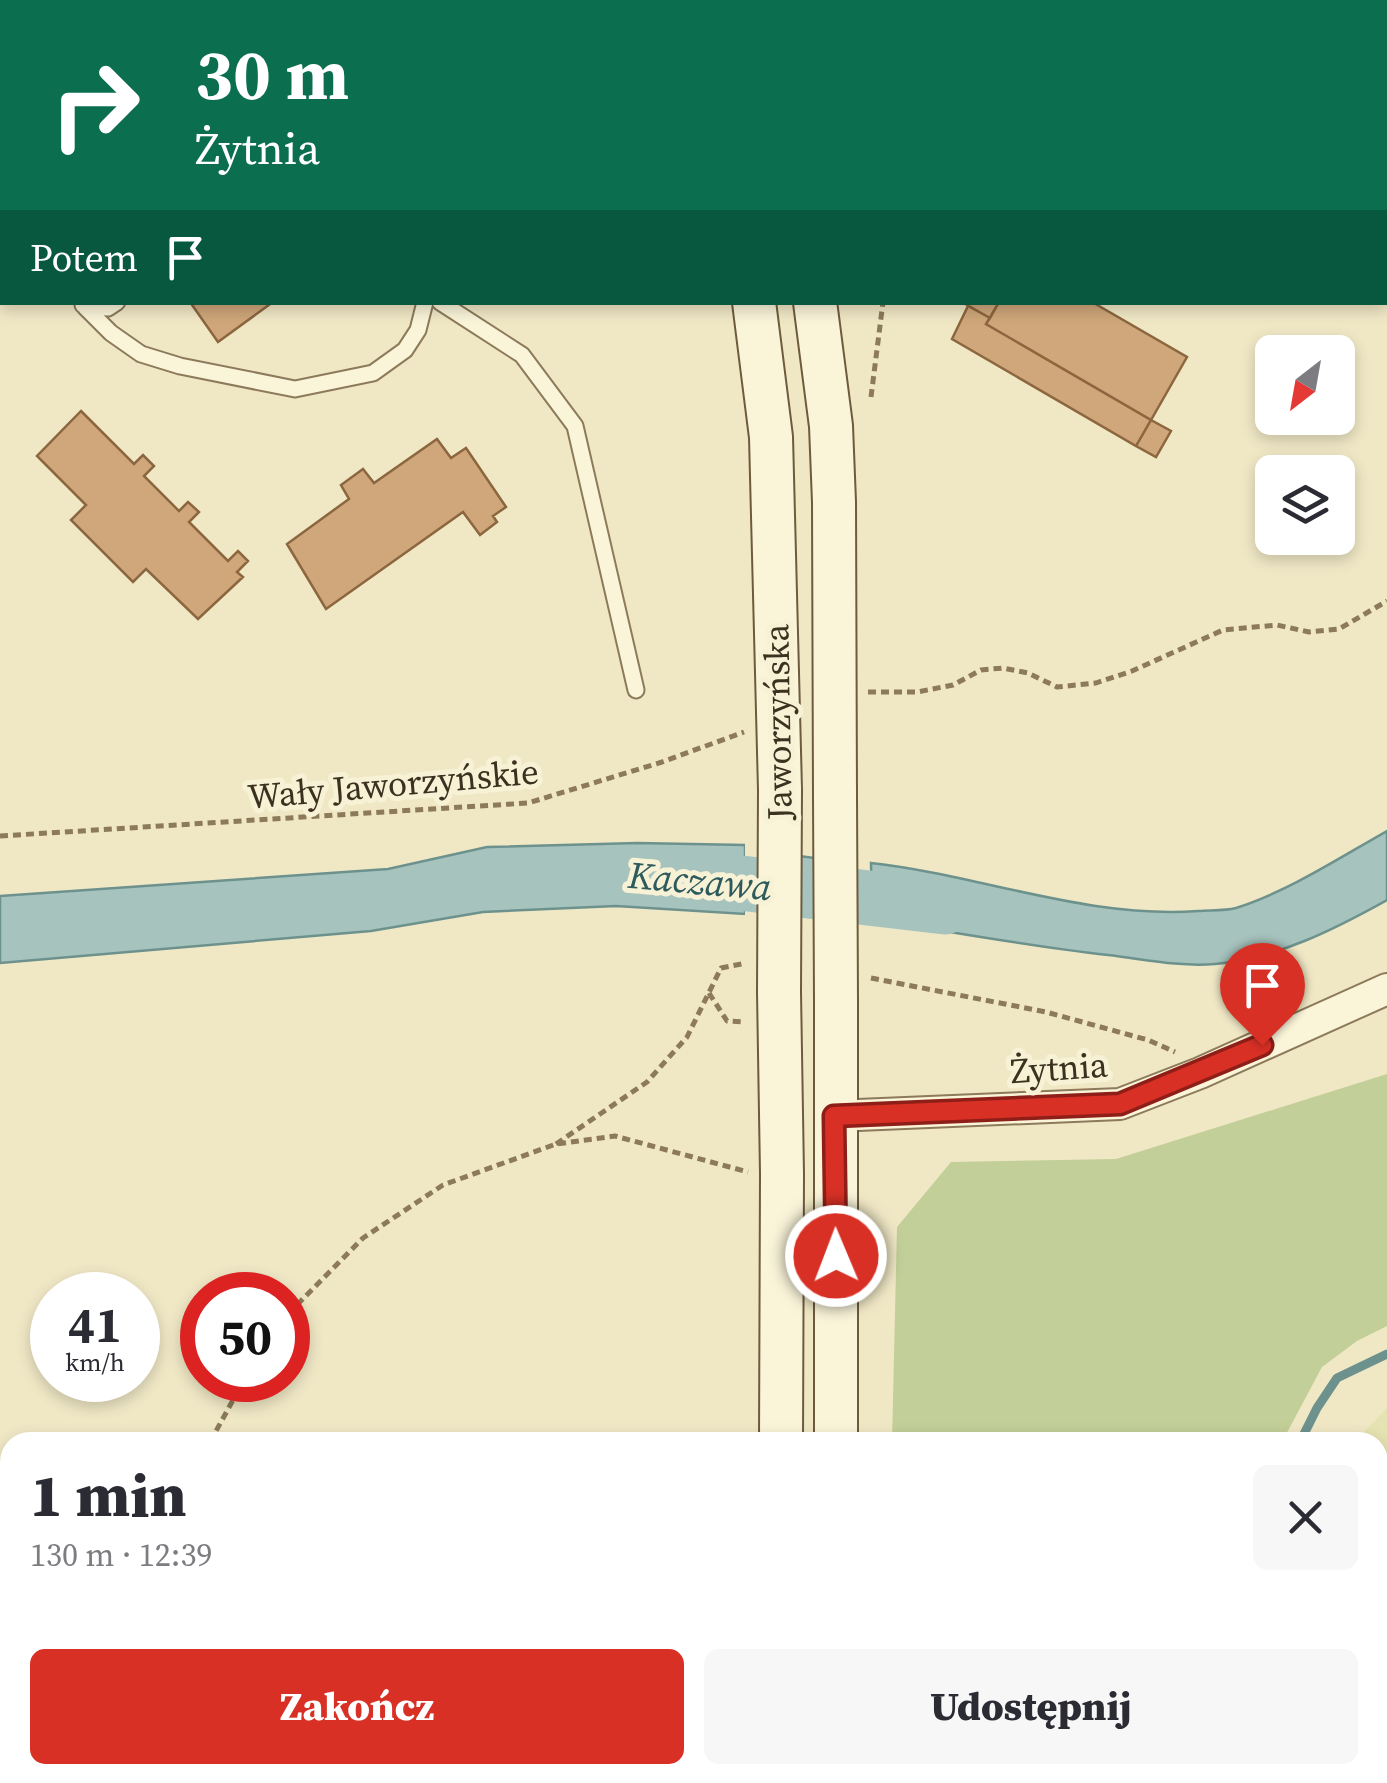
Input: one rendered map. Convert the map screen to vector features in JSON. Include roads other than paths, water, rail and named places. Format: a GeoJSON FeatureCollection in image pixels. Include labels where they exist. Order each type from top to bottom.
{"type":"FeatureCollection","features":[{"type":"Feature","properties":{"kind":"main road","name":"Jaworzyńska"},"geometry":{"type":"LineString","coordinates":[[754,305],[770,437],[780,728],[780,790],[765,1007],[782,1174],[782,1432]]}},
{"type":"Feature","properties":{"kind":"main road","name":"Jaworzyńska"},"geometry":{"type":"LineString","coordinates":[[815,305],[831,426],[836,1432]]}},
{"type":"Feature","properties":{"kind":"street","name":"Żytnia"},"geometry":{"type":"LineString","coordinates":[[834,1116],[1120,1104],[1200,1074],[1387,988]]}},
{"type":"Feature","properties":{"kind":"lane"},"geometry":{"type":"LineString","coordinates":[[83,305],[111,333],[141,354],[180,366],[295,389],[373,373],[406,350],[418,330],[424,305]]}},
{"type":"Feature","properties":{"kind":"lane"},"geometry":{"type":"LineString","coordinates":[[88,305],[112,305]]}},
{"type":"Feature","properties":{"kind":"lane"},"geometry":{"type":"LineString","coordinates":[[445,305],[522,355],[574,426],[636,690]]}},
{"type":"Feature","properties":{"kind":"water"},"geometry":{"type":"Polygon","coordinates":[[[1387,831],[1387,900],[1304,941],[1238,961],[1202,965],[1161,962],[872,919],[871,863],[1115,909],[1222,910],[1275,893],[1387,831]]]}},
{"type":"Feature","properties":{"kind":"water"},"geometry":{"type":"Polygon","coordinates":[[[745,845],[745,914],[616,906],[483,912],[371,931],[0,963],[0,896],[388,869],[487,847],[745,845]]]}},
{"type":"Feature","properties":{"kind":"water"},"geometry":{"type":"Polygon","coordinates":[[[799,856],[815,858],[815,910],[799,908],[799,856]]]}},
{"type":"Feature","properties":{"kind":"waterway","name":"Kaczawa"},"geometry":{"type":"LineString","coordinates":[[673,875],[945,907]]}},
{"type":"Feature","properties":{"kind":"waterway"},"geometry":{"type":"LineString","coordinates":[[1305,1432],[1337,1378],[1387,1354]]}}]}
